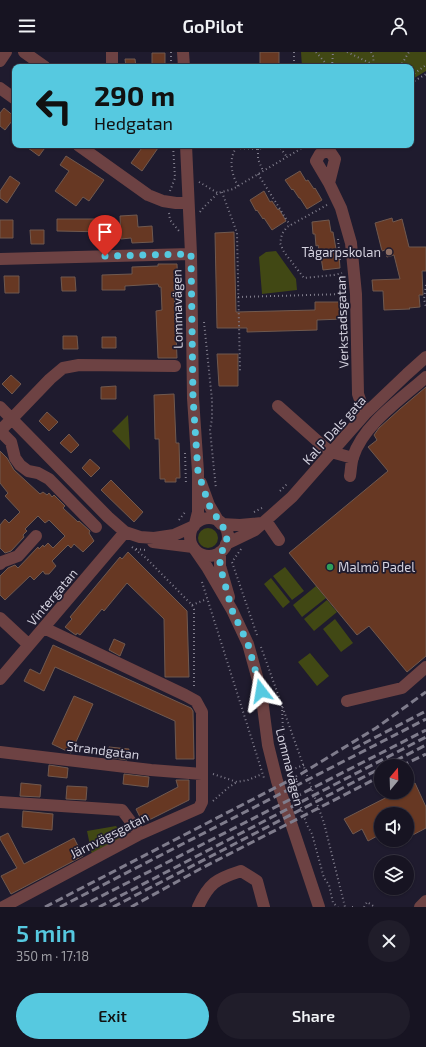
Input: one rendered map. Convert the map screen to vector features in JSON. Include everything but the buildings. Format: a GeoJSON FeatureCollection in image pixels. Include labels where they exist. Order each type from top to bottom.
{"type":"FeatureCollection","features":[{"type":"Feature","properties":{"kind":"street"},"geometry":{"type":"LineString","coordinates":[[0,61],[6,52]]}},
{"type":"Feature","properties":{"kind":"street"},"geometry":{"type":"LineString","coordinates":[[24,52],[41,64]]}},
{"type":"Feature","properties":{"kind":"street"},"geometry":{"type":"LineString","coordinates":[[112,52],[112,64]]}},
{"type":"Feature","properties":{"kind":"street"},"geometry":{"type":"LineString","coordinates":[[183,52],[184,64]]}},
{"type":"Feature","properties":{"kind":"street"},"geometry":{"type":"LineString","coordinates":[[0,88],[12,97]]}},
{"type":"Feature","properties":{"kind":"street"},"geometry":{"type":"LineString","coordinates":[[82,148],[142,191],[163,201],[188,203]]}},
{"type":"Feature","properties":{"kind":"street","name":"Lommavägen"},"geometry":{"type":"LineString","coordinates":[[186,148],[191,254],[193,398],[198,472],[198,512],[195,525],[190,535],[190,540],[194,549],[232,610],[248,644],[261,691],[268,745],[277,781],[319,907]]}},
{"type":"Feature","properties":{"kind":"street","name":"Verkstadsgatan"},"geometry":{"type":"LineString","coordinates":[[329,183],[341,208],[351,243],[356,294],[358,394],[365,414]]}},
{"type":"Feature","properties":{"kind":"street"},"geometry":{"type":"LineString","coordinates":[[0,259],[191,254]]}},
{"type":"Feature","properties":{"kind":"street","name":"Kal P Dals gata"},"geometry":{"type":"LineString","coordinates":[[223,548],[255,530],[292,497],[365,414],[426,357]]}},
{"type":"Feature","properties":{"kind":"street"},"geometry":{"type":"LineString","coordinates":[[96,527],[50,479],[38,472],[28,471],[20,465],[15,458],[11,442],[0,431],[50,379],[63,368],[71,366],[176,366]]}},
{"type":"Feature","properties":{"kind":"street"},"geometry":{"type":"LineString","coordinates":[[350,476],[353,458],[361,440],[370,426],[426,377]]}},
{"type":"Feature","properties":{"kind":"street"},"geometry":{"type":"LineString","coordinates":[[278,406],[331,452],[353,458]]}},
{"type":"Feature","properties":{"kind":"street"},"geometry":{"type":"LineString","coordinates":[[0,407],[108,517],[125,532],[159,544],[194,549],[202,555],[208,556],[214,555],[223,548]]}},
{"type":"Feature","properties":{"kind":"street","name":"Lommavägen"},"geometry":{"type":"LineString","coordinates":[[198,472],[209,505],[226,532],[220,566],[232,610]]}},
{"type":"Feature","properties":{"kind":"street"},"geometry":{"type":"LineString","coordinates":[[140,537],[154,538],[174,535],[200,521],[208,519],[220,523],[240,525],[264,522],[279,540]]}},
{"type":"Feature","properties":{"kind":"street","name":"Vintergatan"},"geometry":{"type":"LineString","coordinates":[[0,679],[125,532]]}},
{"type":"Feature","properties":{"kind":"street"},"geometry":{"type":"LineString","coordinates":[[1,562],[18,556],[36,536]]}},
{"type":"Feature","properties":{"kind":"street"},"geometry":{"type":"LineString","coordinates":[[0,618],[29,645]]}},
{"type":"Feature","properties":{"kind":"street"},"geometry":{"type":"LineString","coordinates":[[44,628],[193,699],[202,712],[202,802],[200,806]]}},
{"type":"Feature","properties":{"kind":"street"},"geometry":{"type":"LineString","coordinates":[[348,701],[402,688],[426,667]]}},
{"type":"Feature","properties":{"kind":"street","name":"Strandgatan"},"geometry":{"type":"LineString","coordinates":[[0,752],[151,770],[202,774]]}},
{"type":"Feature","properties":{"kind":"street"},"geometry":{"type":"LineString","coordinates":[[0,802],[122,810],[140,834]]}},
{"type":"Feature","properties":{"kind":"street","name":"Järnvägsgatan"},"geometry":{"type":"LineString","coordinates":[[3,907],[140,834],[200,806]]}},
{"type":"Feature","properties":{"kind":"street"},"geometry":{"type":"LineString","coordinates":[[198,907],[208,887],[223,876],[241,871],[257,881],[264,907]]}},
{"type":"Feature","properties":{"kind":"street"},"geometry":{"type":"LineString","coordinates":[[420,907],[426,902]]}},
{"type":"Feature","properties":{"kind":"path"},"geometry":{"type":"LineString","coordinates":[[171,52],[171,64]]}},
{"type":"Feature","properties":{"kind":"path"},"geometry":{"type":"LineString","coordinates":[[294,52],[294,64]]}},
{"type":"Feature","properties":{"kind":"path"},"geometry":{"type":"LineString","coordinates":[[316,52],[328,64]]}},
{"type":"Feature","properties":{"kind":"path"},"geometry":{"type":"LineString","coordinates":[[331,64],[333,52]]}},
{"type":"Feature","properties":{"kind":"path"},"geometry":{"type":"LineString","coordinates":[[347,52],[372,64]]}},
{"type":"Feature","properties":{"kind":"path"},"geometry":{"type":"LineString","coordinates":[[371,52],[374,64]]}},
{"type":"Feature","properties":{"kind":"path"},"geometry":{"type":"LineString","coordinates":[[402,64],[409,52]]}},
{"type":"Feature","properties":{"kind":"path"},"geometry":{"type":"LineString","coordinates":[[414,74],[426,66]]}},
{"type":"Feature","properties":{"kind":"path"},"geometry":{"type":"LineString","coordinates":[[414,81],[426,74]]}},
{"type":"Feature","properties":{"kind":"path"},"geometry":{"type":"LineString","coordinates":[[173,148],[175,178],[169,193],[170,220],[180,234]]}},
{"type":"Feature","properties":{"kind":"path"},"geometry":{"type":"LineString","coordinates":[[238,186],[232,175],[233,153],[236,148],[263,148]]}},
{"type":"Feature","properties":{"kind":"path"},"geometry":{"type":"LineString","coordinates":[[280,148],[287,157]]}},
{"type":"Feature","properties":{"kind":"path"},"geometry":{"type":"LineString","coordinates":[[200,219],[200,212],[218,194],[238,186],[301,148]]}},
{"type":"Feature","properties":{"kind":"path"},"geometry":{"type":"LineString","coordinates":[[258,149],[258,159],[263,171]]}},
{"type":"Feature","properties":{"kind":"path"},"geometry":{"type":"LineString","coordinates":[[258,174],[290,225]]}},
{"type":"Feature","properties":{"kind":"path"},"geometry":{"type":"LineString","coordinates":[[199,178],[199,182],[218,194]]}},
{"type":"Feature","properties":{"kind":"path"},"geometry":{"type":"LineString","coordinates":[[222,192],[237,233],[240,371]]}},
{"type":"Feature","properties":{"kind":"path"},"geometry":{"type":"LineString","coordinates":[[337,199],[287,227],[282,234],[280,243],[284,252],[304,278],[334,275],[342,273],[337,236]]}},
{"type":"Feature","properties":{"kind":"path"},"geometry":{"type":"LineString","coordinates":[[426,285],[424,299],[426,307]]}},
{"type":"Feature","properties":{"kind":"path"},"geometry":{"type":"LineString","coordinates":[[238,297],[356,294]]}},
{"type":"Feature","properties":{"kind":"path"},"geometry":{"type":"LineString","coordinates":[[204,321],[212,400],[212,419],[210,430],[216,491]]}},
{"type":"Feature","properties":{"kind":"path"},"geometry":{"type":"LineString","coordinates":[[184,451],[186,489]]}},
{"type":"Feature","properties":{"kind":"path"},"geometry":{"type":"LineString","coordinates":[[175,523],[180,520],[188,507]]}},
{"type":"Feature","properties":{"kind":"path"},"geometry":{"type":"LineString","coordinates":[[136,550],[194,608],[195,657],[193,699]]}},
{"type":"Feature","properties":{"kind":"path"},"geometry":{"type":"LineString","coordinates":[[235,574],[257,635]]}},
{"type":"Feature","properties":{"kind":"path"},"geometry":{"type":"LineString","coordinates":[[200,576],[261,766],[262,774],[248,780],[237,782],[210,803],[200,806]]}},
{"type":"Feature","properties":{"kind":"path"},"geometry":{"type":"LineString","coordinates":[[192,605],[207,599]]}},
{"type":"Feature","properties":{"kind":"path"},"geometry":{"type":"LineString","coordinates":[[260,642],[324,823],[345,907]]}},
{"type":"Feature","properties":{"kind":"path"},"geometry":{"type":"LineString","coordinates":[[281,702],[284,759],[312,834],[324,878],[329,885],[333,903],[338,907]]}},
{"type":"Feature","properties":{"kind":"path"},"geometry":{"type":"LineString","coordinates":[[288,771],[304,765]]}},
{"type":"Feature","properties":{"kind":"path"},"geometry":{"type":"LineString","coordinates":[[202,774],[212,774],[237,782]]}},
{"type":"Feature","properties":{"kind":"path"},"geometry":{"type":"LineString","coordinates":[[364,907],[367,902],[375,907]]}},
{"type":"Feature","properties":{"kind":"green space"},"geometry":{"type":"Polygon","coordinates":[[[301,52],[426,52],[426,71],[414,78],[414,64],[302,64],[301,52]]]}},
{"type":"Feature","properties":{"kind":"green space"},"geometry":{"type":"Polygon","coordinates":[[[276,251],[296,279],[297,290],[262,294],[259,257],[266,252],[276,251]]]}},
{"type":"Feature","properties":{"kind":"green space"},"geometry":{"type":"Polygon","coordinates":[[[128,415],[130,450],[112,431],[128,415]]]}},
{"type":"Feature","properties":{"kind":"green space"},"geometry":{"type":"Polygon","coordinates":[[[204,528],[212,528],[218,534],[218,542],[212,548],[204,548],[198,542],[198,534],[204,528]]]}},
{"type":"Feature","properties":{"kind":"green space"},"geometry":{"type":"Polygon","coordinates":[[[285,567],[304,591],[292,600],[273,576],[285,567]]]}},
{"type":"Feature","properties":{"kind":"green space"},"geometry":{"type":"Polygon","coordinates":[[[271,578],[290,602],[283,608],[264,584],[271,578]]]}},
{"type":"Feature","properties":{"kind":"green space"},"geometry":{"type":"Polygon","coordinates":[[[316,586],[326,598],[302,617],[293,605],[316,586]]]}},
{"type":"Feature","properties":{"kind":"green space"},"geometry":{"type":"Polygon","coordinates":[[[327,600],[337,612],[314,631],[304,619],[327,600]]]}},
{"type":"Feature","properties":{"kind":"green space"},"geometry":{"type":"Polygon","coordinates":[[[335,619],[353,643],[341,652],[323,629],[335,619]]]}},
{"type":"Feature","properties":{"kind":"green space"},"geometry":{"type":"Polygon","coordinates":[[[310,653],[329,676],[317,686],[298,662],[310,653]]]}},
{"type":"Feature","properties":{"kind":"green space"},"geometry":{"type":"Polygon","coordinates":[[[116,826],[125,838],[92,855],[87,831],[116,826]]]}},
{"type":"Feature","properties":{"kind":"railway"},"geometry":{"type":"LineString","coordinates":[[45,907],[296,777],[376,728],[426,692]]}},
{"type":"Feature","properties":{"kind":"railway"},"geometry":{"type":"LineString","coordinates":[[353,749],[426,711]]}},
{"type":"Feature","properties":{"kind":"railway"},"geometry":{"type":"LineString","coordinates":[[60,907],[426,719]]}},
{"type":"Feature","properties":{"kind":"railway"},"geometry":{"type":"LineString","coordinates":[[80,907],[426,730]]}},
{"type":"Feature","properties":{"kind":"railway"},"geometry":{"type":"LineString","coordinates":[[99,907],[426,737]]}},
{"type":"Feature","properties":{"kind":"railway"},"geometry":{"type":"LineString","coordinates":[[399,759],[426,745]]}},
{"type":"Feature","properties":{"kind":"railway"},"geometry":{"type":"LineString","coordinates":[[414,760],[426,754]]}},
{"type":"Feature","properties":{"kind":"railway"},"geometry":{"type":"LineString","coordinates":[[113,907],[374,772]]}},
{"type":"Feature","properties":{"kind":"railway"},"geometry":{"type":"LineString","coordinates":[[131,907],[200,869],[374,780]]}},
{"type":"Feature","properties":{"kind":"place","name":"Tågarpskolan"},"geometry":{"type":"Point","coordinates":[389,252]}},
{"type":"Feature","properties":{"kind":"place","name":"Malmö Padel"},"geometry":{"type":"Point","coordinates":[330,567]}},
{"type":"Feature","properties":{"kind":"route"},"geometry":{"type":"LineString","coordinates":[[105,256],[191,254],[193,398],[198,472],[209,505],[226,532],[227,542],[220,552],[220,566],[232,610],[248,644],[261,691]]}}]}
